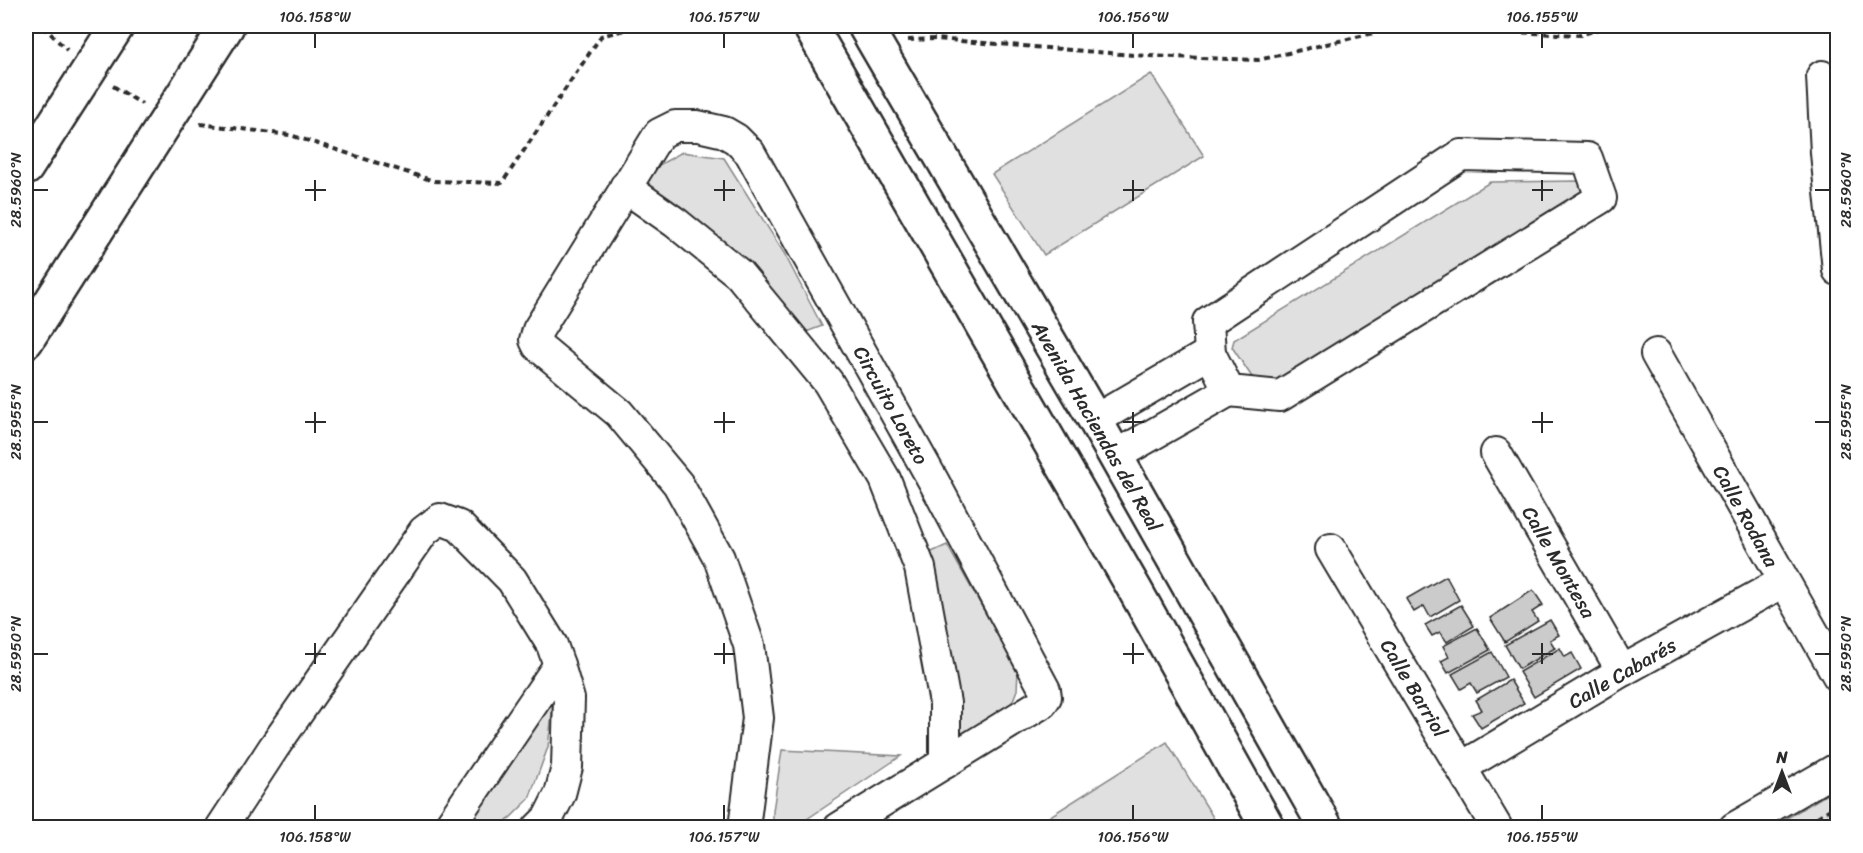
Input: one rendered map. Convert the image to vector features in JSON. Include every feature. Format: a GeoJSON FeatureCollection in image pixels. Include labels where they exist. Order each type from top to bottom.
{"type":"FeatureCollection","features":[{"type":"Feature","properties":{"kind":"main road"},"geometry":{"type":"LineString","coordinates":[[26,168],[117,26]]}},
{"type":"Feature","properties":{"kind":"main road"},"geometry":{"type":"LineString","coordinates":[[26,341],[227,26]]}},
{"type":"Feature","properties":{"kind":"main road"},"geometry":{"type":"LineString","coordinates":[[810,26],[1135,590],[1268,828]]}},
{"type":"Feature","properties":{"kind":"main road","name":"Avenida Haciendas del Real"},"geometry":{"type":"LineString","coordinates":[[869,34],[1095,420],[1326,828]]}},
{"type":"Feature","properties":{"kind":"street"},"geometry":{"type":"LineString","coordinates":[[1822,76],[1832,153],[1838,270]]}},
{"type":"Feature","properties":{"kind":"street","name":"Circuito Loreto"},"geometry":{"type":"LineString","coordinates":[[744,828],[758,718],[749,645],[719,558],[678,484],[619,413],[538,346],[535,340],[538,330],[658,134],[675,126],[698,126],[724,132],[736,139],[750,153],[934,482],[1046,690],[1046,697],[1042,703],[838,828]]}},
{"type":"Feature","properties":{"kind":"street"},"geometry":{"type":"LineString","coordinates":[[1115,456],[1229,392],[1280,396],[1601,198],[1587,158],[1461,155],[1208,321],[1209,354],[1229,392]]}},
{"type":"Feature","properties":{"kind":"street","name":"Circuito Loreto"},"geometry":{"type":"LineString","coordinates":[[625,187],[676,223],[739,274],[828,382],[885,479],[920,568],[945,703],[945,763]]}},
{"type":"Feature","properties":{"kind":"street"},"geometry":{"type":"LineString","coordinates":[[1095,420],[1209,354]]}},
{"type":"Feature","properties":{"kind":"street","name":"Calle Rodana"},"geometry":{"type":"LineString","coordinates":[[1656,354],[1838,676]]}},
{"type":"Feature","properties":{"kind":"street","name":"Calle Montesa"},"geometry":{"type":"LineString","coordinates":[[1496,453],[1622,671]]}},
{"type":"Feature","properties":{"kind":"street"},"geometry":{"type":"LineString","coordinates":[[221,828],[274,747],[424,531],[440,519],[459,526],[512,580],[552,645],[559,665],[569,699],[567,767],[560,794],[548,818],[538,828]]}},
{"type":"Feature","properties":{"kind":"street","name":"Calle Barriol"},"geometry":{"type":"LineString","coordinates":[[1331,549],[1497,828]]}},
{"type":"Feature","properties":{"kind":"street","name":"Calle Cabarés"},"geometry":{"type":"LineString","coordinates":[[1462,767],[1622,671],[1783,582]]}},
{"type":"Feature","properties":{"kind":"street"},"geometry":{"type":"LineString","coordinates":[[448,828],[559,665]]}},
{"type":"Feature","properties":{"kind":"street"},"geometry":{"type":"LineString","coordinates":[[1734,828],[1838,768]]}},
{"type":"Feature","properties":{"kind":"path"},"geometry":{"type":"LineString","coordinates":[[43,26],[88,70],[148,108],[206,126],[290,135],[434,181],[502,183],[601,36],[640,26]]}},
{"type":"Feature","properties":{"kind":"path"},"geometry":{"type":"LineString","coordinates":[[869,34],[1146,56],[1258,60],[1399,27],[1580,35],[1609,26]]}},
{"type":"Feature","properties":{"kind":"path"},"geometry":{"type":"LineString","coordinates":[[1799,828],[1837,805]]}},
{"type":"Feature","properties":{"kind":"shaded area"},"geometry":{"type":"Polygon","coordinates":[[[1151,74],[1204,156],[1044,255],[992,174],[1151,74]]]}},
{"type":"Feature","properties":{"kind":"shaded area"},"geometry":{"type":"Polygon","coordinates":[[[682,152],[724,158],[784,253],[822,326],[801,334],[643,185],[659,165],[682,152]]]}},
{"type":"Feature","properties":{"kind":"shaded area"},"geometry":{"type":"Polygon","coordinates":[[[1582,181],[1590,196],[1267,388],[1258,386],[1232,347],[1234,340],[1490,182],[1582,181]]]}},
{"type":"Feature","properties":{"kind":"shaded area"},"geometry":{"type":"Polygon","coordinates":[[[947,545],[1018,671],[1017,690],[1011,705],[971,736],[961,734],[955,726],[952,670],[944,613],[923,556],[947,545]]]}},
{"type":"Feature","properties":{"kind":"shaded area"},"geometry":{"type":"Polygon","coordinates":[[[541,704],[553,705],[548,747],[529,799],[501,827],[461,828],[541,704]]]}},
{"type":"Feature","properties":{"kind":"shaded area"},"geometry":{"type":"Polygon","coordinates":[[[1167,742],[1219,827],[1033,827],[1167,742]]]}},
{"type":"Feature","properties":{"kind":"shaded area"},"geometry":{"type":"Polygon","coordinates":[[[782,750],[901,756],[795,827],[777,827],[773,820],[773,811],[782,750]]]}},
{"type":"Feature","properties":{"kind":"shaded area"},"geometry":{"type":"Polygon","coordinates":[[[1837,788],[1837,827],[1772,827],[1837,788]]]}},
{"type":"Feature","properties":{"kind":"building"},"geometry":{"type":"Polygon","coordinates":[[[1446,576],[1459,600],[1430,617],[1424,606],[1414,612],[1406,599],[1446,576]]]}},
{"type":"Feature","properties":{"kind":"building"},"geometry":{"type":"Polygon","coordinates":[[[1533,590],[1543,605],[1532,612],[1538,621],[1505,642],[1490,618],[1533,590]]]}},
{"type":"Feature","properties":{"kind":"building"},"geometry":{"type":"Polygon","coordinates":[[[1461,605],[1474,626],[1447,642],[1440,632],[1432,636],[1425,625],[1461,605]]]}},
{"type":"Feature","properties":{"kind":"building"},"geometry":{"type":"Polygon","coordinates":[[[1550,620],[1559,635],[1550,640],[1555,648],[1519,669],[1505,645],[1550,620]]]}},
{"type":"Feature","properties":{"kind":"building"},"geometry":{"type":"Polygon","coordinates":[[[1477,628],[1490,650],[1448,673],[1441,661],[1449,657],[1443,646],[1477,628]]]}},
{"type":"Feature","properties":{"kind":"building"},"geometry":{"type":"Polygon","coordinates":[[[1560,648],[1565,657],[1572,653],[1581,669],[1534,697],[1519,672],[1560,648]]]}},
{"type":"Feature","properties":{"kind":"building"},"geometry":{"type":"Polygon","coordinates":[[[1492,652],[1506,677],[1477,693],[1471,683],[1461,689],[1452,674],[1492,652]]]}},
{"type":"Feature","properties":{"kind":"building"},"geometry":{"type":"Polygon","coordinates":[[[1510,680],[1524,703],[1481,728],[1472,714],[1482,710],[1476,700],[1510,680]]]}}]}
